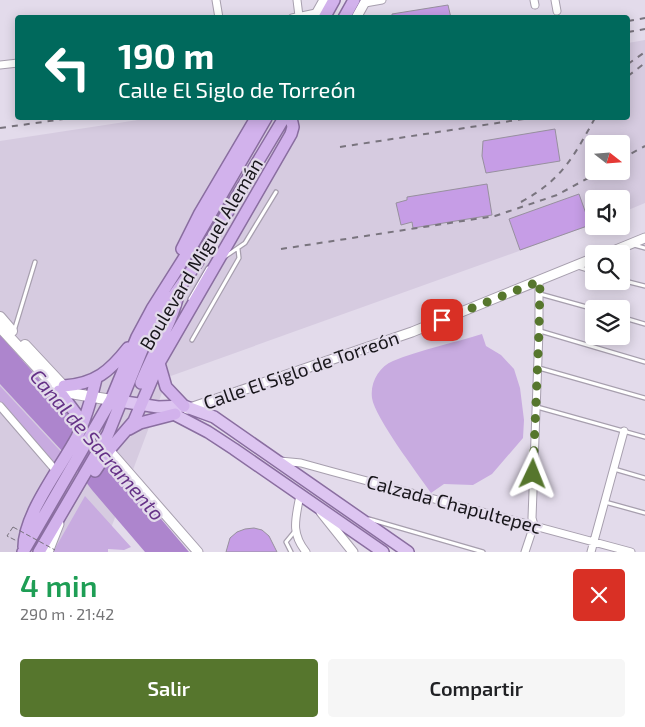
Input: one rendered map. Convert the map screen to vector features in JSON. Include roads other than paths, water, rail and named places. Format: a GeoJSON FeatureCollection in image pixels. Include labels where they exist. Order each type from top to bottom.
{"type":"FeatureCollection","features":[{"type":"Feature","properties":{"kind":"highway"},"geometry":{"type":"LineString","coordinates":[[319,15],[334,0]]}},
{"type":"Feature","properties":{"kind":"highway"},"geometry":{"type":"LineString","coordinates":[[347,15],[362,1]]}},
{"type":"Feature","properties":{"kind":"highway"},"geometry":{"type":"LineString","coordinates":[[166,284],[200,213],[254,120]]}},
{"type":"Feature","properties":{"kind":"highway","name":"Boulevard Miguel Alemán"},"geometry":{"type":"LineString","coordinates":[[39,552],[70,499],[98,458],[111,428],[117,401],[137,336],[166,284],[201,230],[265,120]]}},
{"type":"Feature","properties":{"kind":"highway","name":"Boulevard Miguel Alemán"},"geometry":{"type":"LineString","coordinates":[[24,549],[62,473],[82,439],[117,401],[162,310],[197,264],[283,120]]}},
{"type":"Feature","properties":{"kind":"highway"},"geometry":{"type":"LineString","coordinates":[[138,404],[158,363],[288,139],[293,127],[291,120]]}},
{"type":"Feature","properties":{"kind":"highway"},"geometry":{"type":"LineString","coordinates":[[218,228],[218,259]]}},
{"type":"Feature","properties":{"kind":"highway"},"geometry":{"type":"LineString","coordinates":[[98,458],[109,450],[134,421],[156,346],[173,313],[179,289],[201,230]]}},
{"type":"Feature","properties":{"kind":"highway"},"geometry":{"type":"LineString","coordinates":[[84,423],[65,390],[96,380],[117,361],[137,336]]}},
{"type":"Feature","properties":{"kind":"highway"},"geometry":{"type":"LineString","coordinates":[[127,430],[140,423],[183,409],[166,387],[158,363]]}},
{"type":"Feature","properties":{"kind":"highway"},"geometry":{"type":"LineString","coordinates":[[62,473],[67,455],[82,439],[84,423],[96,380]]}},
{"type":"Feature","properties":{"kind":"main road"},"geometry":{"type":"LineString","coordinates":[[0,317],[11,335]]}},
{"type":"Feature","properties":{"kind":"main road"},"geometry":{"type":"LineString","coordinates":[[0,327],[11,335],[65,390],[92,397],[183,409],[214,417],[408,552]]}},
{"type":"Feature","properties":{"kind":"main road"},"geometry":{"type":"LineString","coordinates":[[183,409],[234,449],[383,552]]}},
{"type":"Feature","properties":{"kind":"main road"},"geometry":{"type":"LineString","coordinates":[[234,449],[241,436]]}},
{"type":"Feature","properties":{"kind":"street"},"geometry":{"type":"LineString","coordinates":[[216,0],[218,15]]}},
{"type":"Feature","properties":{"kind":"street"},"geometry":{"type":"LineString","coordinates":[[295,15],[297,0]]}},
{"type":"Feature","properties":{"kind":"street"},"geometry":{"type":"LineString","coordinates":[[318,15],[324,0]]}},
{"type":"Feature","properties":{"kind":"street"},"geometry":{"type":"LineString","coordinates":[[357,15],[362,1],[382,0]]}},
{"type":"Feature","properties":{"kind":"street"},"geometry":{"type":"LineString","coordinates":[[555,0],[557,11]]}},
{"type":"Feature","properties":{"kind":"street"},"geometry":{"type":"LineString","coordinates":[[0,65],[15,62]]}},
{"type":"Feature","properties":{"kind":"street"},"geometry":{"type":"LineString","coordinates":[[630,244],[645,238]]}},
{"type":"Feature","properties":{"kind":"street","name":"Calle El Siglo de Torreón"},"geometry":{"type":"LineString","coordinates":[[183,409],[412,332],[585,262]]}},
{"type":"Feature","properties":{"kind":"street"},"geometry":{"type":"LineString","coordinates":[[525,552],[534,524],[532,518],[540,281]]}},
{"type":"Feature","properties":{"kind":"street"},"geometry":{"type":"LineString","coordinates":[[0,406],[62,473]]}},
{"type":"Feature","properties":{"kind":"street"},"geometry":{"type":"LineString","coordinates":[[590,552],[624,431]]}},
{"type":"Feature","properties":{"kind":"street"},"geometry":{"type":"LineString","coordinates":[[109,450],[198,552]]}},
{"type":"Feature","properties":{"kind":"street","name":"Calzada Chapultepec"},"geometry":{"type":"LineString","coordinates":[[277,461],[301,464],[534,524],[631,552]]}},
{"type":"Feature","properties":{"kind":"street"},"geometry":{"type":"LineString","coordinates":[[300,495],[295,531],[301,546],[306,552]]}},
{"type":"Feature","properties":{"kind":"street"},"geometry":{"type":"LineString","coordinates":[[318,508],[353,552]]}},
{"type":"Feature","properties":{"kind":"street"},"geometry":{"type":"LineString","coordinates":[[52,551],[62,512]]}},
{"type":"Feature","properties":{"kind":"lane"},"geometry":{"type":"LineString","coordinates":[[189,300],[206,271],[218,259],[227,257],[246,243],[276,192]]}},
{"type":"Feature","properties":{"kind":"lane"},"geometry":{"type":"LineString","coordinates":[[630,244],[645,248]]}},
{"type":"Feature","properties":{"kind":"lane"},"geometry":{"type":"LineString","coordinates":[[192,340],[239,258],[238,249]]}},
{"type":"Feature","properties":{"kind":"lane"},"geometry":{"type":"LineString","coordinates":[[11,335],[35,262]]}},
{"type":"Feature","properties":{"kind":"lane"},"geometry":{"type":"LineString","coordinates":[[574,266],[585,269]]}},
{"type":"Feature","properties":{"kind":"lane"},"geometry":{"type":"LineString","coordinates":[[630,282],[645,286]]}},
{"type":"Feature","properties":{"kind":"lane"},"geometry":{"type":"LineString","coordinates":[[539,294],[585,307]]}},
{"type":"Feature","properties":{"kind":"lane"},"geometry":{"type":"LineString","coordinates":[[630,320],[645,324]]}},
{"type":"Feature","properties":{"kind":"lane"},"geometry":{"type":"LineString","coordinates":[[156,346],[170,331]]}},
{"type":"Feature","properties":{"kind":"lane"},"geometry":{"type":"LineString","coordinates":[[539,331],[645,362]]}},
{"type":"Feature","properties":{"kind":"lane"},"geometry":{"type":"LineString","coordinates":[[538,368],[645,398]]}},
{"type":"Feature","properties":{"kind":"lane"},"geometry":{"type":"LineString","coordinates":[[536,406],[645,437]]}},
{"type":"Feature","properties":{"kind":"lane"},"geometry":{"type":"LineString","coordinates":[[613,469],[645,478]]}},
{"type":"Feature","properties":{"kind":"lane"},"geometry":{"type":"LineString","coordinates":[[604,502],[645,513]]}},
{"type":"Feature","properties":{"kind":"lane"},"geometry":{"type":"LineString","coordinates":[[355,515],[483,552]]}},
{"type":"Feature","properties":{"kind":"lane"},"geometry":{"type":"LineString","coordinates":[[291,552],[286,542],[295,531]]}},
{"type":"Feature","properties":{"kind":"water","name":"Canal de Sacramento"},"geometry":{"type":"Polygon","coordinates":[[[0,335],[112,461],[189,552],[145,552],[92,490],[64,453],[0,384],[0,335]]]}},
{"type":"Feature","properties":{"kind":"railway"},"geometry":{"type":"LineString","coordinates":[[630,21],[645,18]]}},
{"type":"Feature","properties":{"kind":"railway"},"geometry":{"type":"LineString","coordinates":[[630,32],[645,29]]}},
{"type":"Feature","properties":{"kind":"railway"},"geometry":{"type":"LineString","coordinates":[[630,63],[645,52]]}},
{"type":"Feature","properties":{"kind":"railway"},"geometry":{"type":"LineString","coordinates":[[630,74],[645,63]]}},
{"type":"Feature","properties":{"kind":"railway"},"geometry":{"type":"LineString","coordinates":[[0,128],[57,120]]}},
{"type":"Feature","properties":{"kind":"railway"},"geometry":{"type":"LineString","coordinates":[[340,147],[517,120]]}},
{"type":"Feature","properties":{"kind":"railway"},"geometry":{"type":"LineString","coordinates":[[521,202],[547,185],[566,166],[594,120]]}},
{"type":"Feature","properties":{"kind":"railway"},"geometry":{"type":"LineString","coordinates":[[630,154],[645,146]]}},
{"type":"Feature","properties":{"kind":"railway"},"geometry":{"type":"LineString","coordinates":[[281,249],[495,216],[557,195],[585,180]]}}]}
